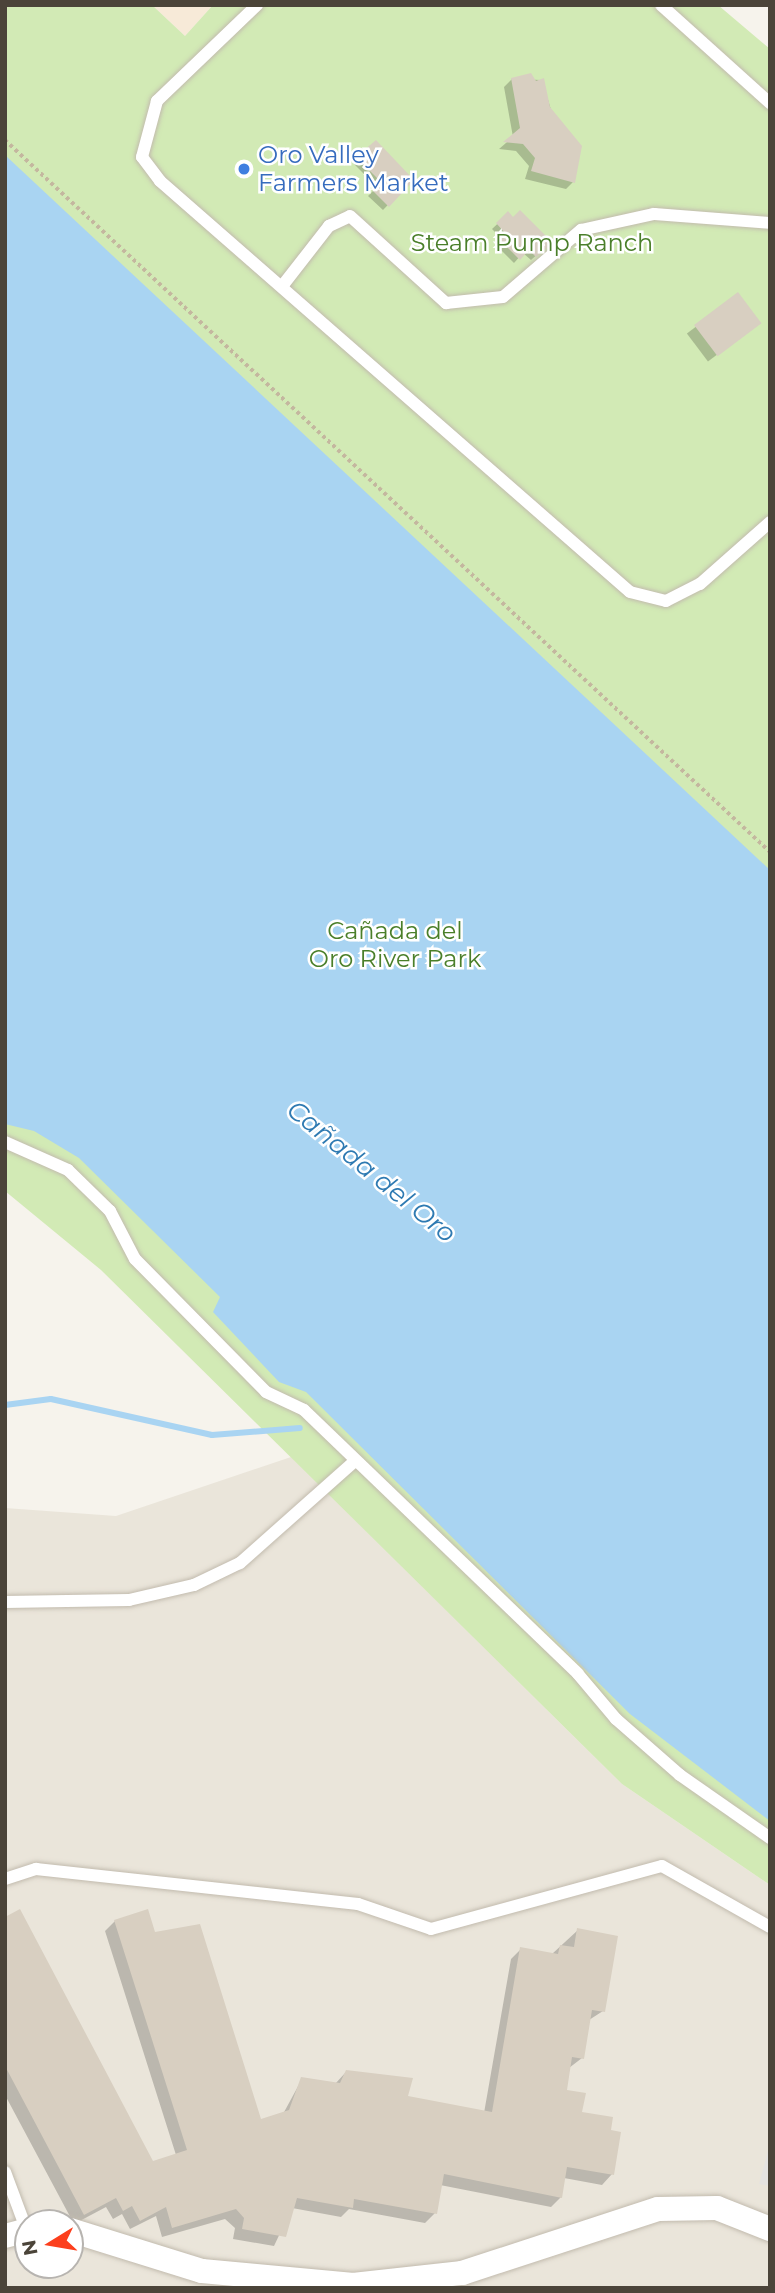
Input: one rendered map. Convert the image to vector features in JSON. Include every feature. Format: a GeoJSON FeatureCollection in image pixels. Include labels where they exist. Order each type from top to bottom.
{"type":"FeatureCollection","features":[{"type":"Feature","properties":{"kind":"street"},"geometry":{"type":"LineString","coordinates":[[84,2234],[202,2271],[353,2285],[462,2273],[658,2209],[717,2208],[770,2229]]}},
{"type":"Feature","properties":{"kind":"lane"},"geometry":{"type":"LineString","coordinates":[[257,5],[157,101],[142,157],[160,181],[283,285],[630,592],[666,601],[700,584],[770,522]]}},
{"type":"Feature","properties":{"kind":"lane"},"geometry":{"type":"LineString","coordinates":[[661,5],[770,103]]}},
{"type":"Feature","properties":{"kind":"lane"},"geometry":{"type":"LineString","coordinates":[[283,285],[329,226],[350,216],[446,303],[503,297],[581,230],[654,214],[770,223]]}},
{"type":"Feature","properties":{"kind":"lane"},"geometry":{"type":"LineString","coordinates":[[5,1142],[68,1170],[110,1211],[135,1258],[266,1392],[304,1410],[631,1731],[680,1775],[770,1838]]}},
{"type":"Feature","properties":{"kind":"lane"},"geometry":{"type":"LineString","coordinates":[[5,1602],[129,1600],[194,1585],[240,1563],[355,1461]]}},
{"type":"Feature","properties":{"kind":"lane"},"geometry":{"type":"LineString","coordinates":[[5,1879],[36,1869],[358,1904],[431,1930],[662,1866],[770,1927]]}},
{"type":"Feature","properties":{"kind":"lane"},"geometry":{"type":"LineString","coordinates":[[5,2172],[14,2209]]}},
{"type":"Feature","properties":{"kind":"path"},"geometry":{"type":"LineString","coordinates":[[5,140],[770,852]]}},
{"type":"Feature","properties":{"kind":"shaded area"},"geometry":{"type":"Polygon","coordinates":[[[152,5],[213,5],[185,36],[152,5]]]}},
{"type":"Feature","properties":{"kind":"shaded area"},"geometry":{"type":"Polygon","coordinates":[[[291,1457],[622,1784],[770,1885],[770,2288],[5,2288],[5,1508],[116,1516],[291,1457]]]}},
{"type":"Feature","properties":{"kind":"shaded area"},"geometry":{"type":"Polygon","coordinates":[[[770,2144],[770,2186],[759,2184],[770,2144]]]}},
{"type":"Feature","properties":{"kind":"green space","name":"Cañada del Oro River Park"},"geometry":{"type":"Polygon","coordinates":[[[5,5],[152,5],[185,36],[213,5],[718,5],[770,49],[770,1885],[622,1784],[101,1270],[5,1191],[5,5]]]}},
{"type":"Feature","properties":{"kind":"water","name":"Cañada del Oro River Park"},"geometry":{"type":"Polygon","coordinates":[[[5,155],[770,870],[770,1821],[630,1714],[306,1392],[279,1382],[213,1312],[220,1297],[79,1158],[34,1131],[5,1124],[5,155]]]}},
{"type":"Feature","properties":{"kind":"building"},"geometry":{"type":"Polygon","coordinates":[[[531,73],[536,81],[544,78],[550,107],[582,146],[575,183],[531,171],[535,158],[523,144],[503,142],[520,128],[511,78],[531,73]]]}},
{"type":"Feature","properties":{"kind":"building"},"geometry":{"type":"Polygon","coordinates":[[[376,140],[414,180],[389,207],[372,190],[380,181],[356,157],[376,140]]]}},
{"type":"Feature","properties":{"kind":"building"},"geometry":{"type":"Polygon","coordinates":[[[520,210],[553,243],[536,257],[529,250],[520,260],[500,240],[506,234],[496,223],[508,211],[513,217],[520,210]]]}},
{"type":"Feature","properties":{"kind":"building"},"geometry":{"type":"Polygon","coordinates":[[[738,292],[761,323],[718,356],[694,325],[738,292]]]}},
{"type":"Feature","properties":{"kind":"building"},"geometry":{"type":"Polygon","coordinates":[[[20,1909],[153,2161],[187,2150],[114,1920],[148,1909],[155,1932],[200,1924],[261,2119],[289,2110],[301,2077],[340,2083],[346,2070],[413,2078],[408,2096],[492,2112],[520,1947],[558,1954],[560,1945],[574,1947],[577,1928],[618,1936],[605,2012],[592,2010],[584,2059],[572,2057],[567,2090],[586,2093],[582,2112],[613,2117],[611,2130],[621,2132],[614,2175],[567,2167],[562,2198],[444,2174],[437,2214],[354,2199],[353,2208],[297,2198],[286,2237],[242,2229],[244,2218],[236,2209],[172,2228],[166,2207],[140,2221],[132,2206],[123,2211],[116,2198],[84,2215],[84,2209],[81,2209],[5,2066],[5,1917],[20,1909]]]}},
{"type":"Feature","properties":{"kind":"waterway"},"geometry":{"type":"LineString","coordinates":[[5,1405],[51,1399],[212,1435],[300,1428]]}},
{"type":"Feature","properties":{"kind":"place","name":"Oro Valley Farmers Market"},"geometry":{"type":"Point","coordinates":[244,169]}},
{"type":"Feature","properties":{"kind":"park label","name":"Steam Pump Ranch"},"geometry":{"type":"Point","coordinates":[532,243]}},
{"type":"Feature","properties":{"kind":"water label","name":"Cañada del Oro"},"geometry":{"type":"Point","coordinates":[371,1172]}}]}
